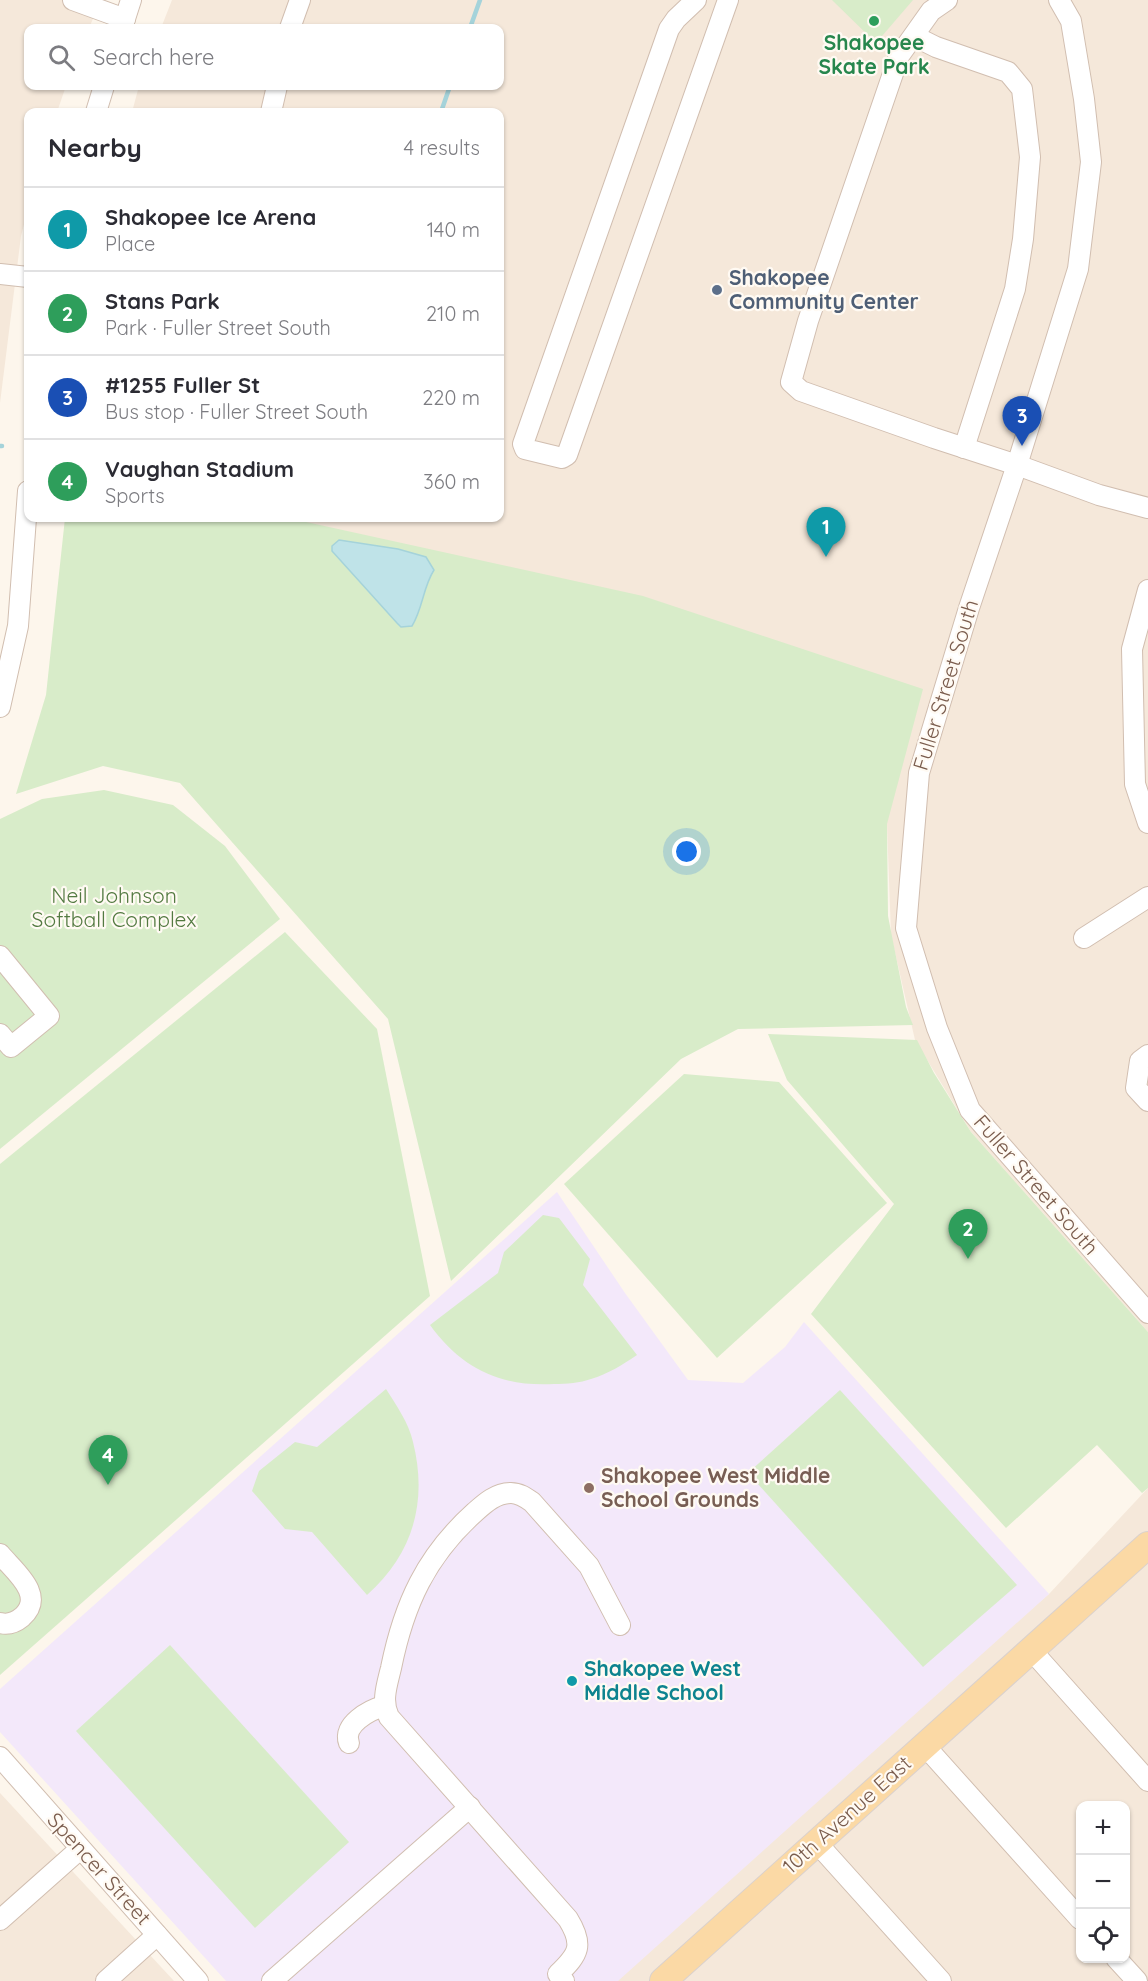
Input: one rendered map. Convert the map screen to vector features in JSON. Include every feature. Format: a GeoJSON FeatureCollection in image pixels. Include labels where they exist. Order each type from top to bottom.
{"type":"FeatureCollection","features":[{"type":"Feature","properties":{"kind":"main road","name":"10th Avenue East"},"geometry":{"type":"LineString","coordinates":[[663,1981],[1148,1545]]}},
{"type":"Feature","properties":{"kind":"street"},"geometry":{"type":"LineString","coordinates":[[73,0],[123,24],[131,0]]}},
{"type":"Feature","properties":{"kind":"street"},"geometry":{"type":"LineString","coordinates":[[291,24],[300,0]]}},
{"type":"Feature","properties":{"kind":"street"},"geometry":{"type":"LineString","coordinates":[[696,0],[669,29],[523,444],[525,449],[562,458],[567,455],[728,0]]}},
{"type":"Feature","properties":{"kind":"street"},"geometry":{"type":"LineString","coordinates":[[947,0],[931,11],[899,56],[808,321],[791,382],[801,391],[1099,495],[1148,508]]}},
{"type":"Feature","properties":{"kind":"street","name":"Fuller Street South"},"geometry":{"type":"LineString","coordinates":[[1059,0],[1071,21],[1084,99],[1091,162],[1078,269],[1017,465],[969,608],[919,773],[906,928],[937,1028],[970,1110],[1148,1313]]}},
{"type":"Feature","properties":{"kind":"street"},"geometry":{"type":"LineString","coordinates":[[914,36],[936,47],[1008,72],[1022,89],[1030,157],[1016,289],[964,448]]}},
{"type":"Feature","properties":{"kind":"street"},"geometry":{"type":"LineString","coordinates":[[97,108],[103,90]]}},
{"type":"Feature","properties":{"kind":"street"},"geometry":{"type":"LineString","coordinates":[[272,108],[276,90]]}},
{"type":"Feature","properties":{"kind":"street"},"geometry":{"type":"LineString","coordinates":[[0,274],[24,277]]}},
{"type":"Feature","properties":{"kind":"street"},"geometry":{"type":"LineString","coordinates":[[0,707],[24,519]]}},
{"type":"Feature","properties":{"kind":"street"},"geometry":{"type":"LineString","coordinates":[[1148,590],[1132,649],[1136,784],[1148,823]]}},
{"type":"Feature","properties":{"kind":"street"},"geometry":{"type":"LineString","coordinates":[[1084,938],[1148,897]]}},
{"type":"Feature","properties":{"kind":"street"},"geometry":{"type":"LineString","coordinates":[[0,956],[49,1016],[11,1047],[0,1034]]}},
{"type":"Feature","properties":{"kind":"street"},"geometry":{"type":"LineString","coordinates":[[1148,1055],[1140,1061],[1137,1088],[1148,1101]]}},
{"type":"Feature","properties":{"kind":"street"},"geometry":{"type":"LineString","coordinates":[[564,1981],[558,1974],[571,1962],[579,1947],[575,1930],[568,1919],[389,1717],[384,1706],[395,1646],[405,1614],[432,1559],[471,1516],[487,1501],[498,1495],[511,1493],[521,1495],[532,1502],[589,1566],[620,1625]]}},
{"type":"Feature","properties":{"kind":"street"},"geometry":{"type":"LineString","coordinates":[[0,1554],[29,1588],[32,1595],[32,1604],[28,1611],[17,1621],[6,1625],[0,1623]]}},
{"type":"Feature","properties":{"kind":"street"},"geometry":{"type":"LineString","coordinates":[[1032,1651],[1148,1781]]}},
{"type":"Feature","properties":{"kind":"street"},"geometry":{"type":"LineString","coordinates":[[349,1743],[348,1730],[370,1710],[384,1706]]}},
{"type":"Feature","properties":{"kind":"street"},"geometry":{"type":"LineString","coordinates":[[925,1746],[1076,1915]]}},
{"type":"Feature","properties":{"kind":"street","name":"Spencer Street"},"geometry":{"type":"LineString","coordinates":[[0,1757],[198,1981]]}},
{"type":"Feature","properties":{"kind":"street"},"geometry":{"type":"LineString","coordinates":[[272,1981],[470,1807]]}},
{"type":"Feature","properties":{"kind":"street"},"geometry":{"type":"LineString","coordinates":[[816,1842],[941,1981]]}},
{"type":"Feature","properties":{"kind":"street"},"geometry":{"type":"LineString","coordinates":[[0,1920],[80,1849]]}},
{"type":"Feature","properties":{"kind":"street"},"geometry":{"type":"LineString","coordinates":[[106,1981],[157,1935]]}},
{"type":"Feature","properties":{"kind":"street"},"geometry":{"type":"LineString","coordinates":[[1120,1963],[1137,1981]]}},
{"type":"Feature","properties":{"kind":"shaded area"},"geometry":{"type":"Polygon","coordinates":[[[0,0],[101,0],[91,24],[24,24],[24,90],[65,90],[58,108],[24,108],[24,224],[0,403],[0,0]]]}},
{"type":"Feature","properties":{"kind":"shaded area"},"geometry":{"type":"Polygon","coordinates":[[[172,0],[1148,0],[1148,1332],[971,1132],[915,1040],[891,935],[887,824],[266,522],[504,522],[504,108],[133,108],[138,90],[504,90],[504,24],[163,24],[172,0]]]}},
{"type":"Feature","properties":{"kind":"shaded area","name":"Shakopee West Middle School Grounds"},"geometry":{"type":"Polygon","coordinates":[[[557,1192],[625,1293],[688,1380],[743,1383],[785,1347],[804,1322],[1049,1594],[618,1981],[226,1981],[0,1732],[0,1689],[557,1192]]]}},
{"type":"Feature","properties":{"kind":"shaded area"},"geometry":{"type":"Polygon","coordinates":[[[1148,1488],[1148,1981],[594,1981],[1049,1594],[1148,1488]]]}},
{"type":"Feature","properties":{"kind":"shaded area"},"geometry":{"type":"Polygon","coordinates":[[[0,1793],[174,1981],[0,1981],[0,1793]]]}},
{"type":"Feature","properties":{"kind":"green space","name":"Shakopee Skate Park"},"geometry":{"type":"Polygon","coordinates":[[[832,0],[913,0],[876,43],[832,0]]]}},
{"type":"Feature","properties":{"kind":"green space"},"geometry":{"type":"Polygon","coordinates":[[[65,522],[306,522],[643,596],[923,689],[887,824],[888,916],[906,1007],[913,1025],[738,1029],[681,1059],[451,1281],[388,1019],[180,783],[103,766],[16,794],[46,695],[65,522]]]}},
{"type":"Feature","properties":{"kind":"green space","name":"Neil Johnson Softball Complex"},"geometry":{"type":"Polygon","coordinates":[[[104,790],[173,805],[225,846],[280,919],[0,1149],[0,819],[42,799],[104,790]]]}},
{"type":"Feature","properties":{"kind":"green space"},"geometry":{"type":"Polygon","coordinates":[[[285,932],[377,1029],[430,1296],[0,1675],[0,1164],[285,932]]]}},
{"type":"Feature","properties":{"kind":"green space"},"geometry":{"type":"Polygon","coordinates":[[[768,1034],[917,1040],[934,1073],[971,1132],[1148,1332],[1148,1488],[1142,1493],[1097,1445],[1006,1528],[811,1314],[894,1204],[787,1080],[768,1034]]]}},
{"type":"Feature","properties":{"kind":"green space"},"geometry":{"type":"Polygon","coordinates":[[[684,1074],[779,1082],[887,1203],[717,1358],[564,1184],[684,1074]]]}},
{"type":"Feature","properties":{"kind":"green space"},"geometry":{"type":"Polygon","coordinates":[[[543,1215],[559,1218],[590,1259],[583,1285],[637,1355],[597,1377],[564,1384],[535,1384],[500,1378],[469,1364],[442,1340],[430,1325],[498,1273],[504,1252],[543,1215]]]}},
{"type":"Feature","properties":{"kind":"green space"},"geometry":{"type":"Polygon","coordinates":[[[386,1389],[411,1435],[419,1485],[413,1526],[406,1544],[383,1579],[367,1595],[312,1532],[285,1529],[252,1491],[259,1471],[295,1442],[317,1447],[386,1389]]]}},
{"type":"Feature","properties":{"kind":"green space"},"geometry":{"type":"Polygon","coordinates":[[[840,1390],[1017,1585],[923,1667],[748,1473],[840,1390]]]}},
{"type":"Feature","properties":{"kind":"green space"},"geometry":{"type":"Polygon","coordinates":[[[170,1645],[349,1842],[255,1928],[76,1731],[170,1645]]]}},
{"type":"Feature","properties":{"kind":"water"},"geometry":{"type":"Polygon","coordinates":[[[339,540],[398,549],[426,557],[434,570],[412,626],[401,627],[332,551],[332,546],[339,540]]]}},
{"type":"Feature","properties":{"kind":"waterway"},"geometry":{"type":"LineString","coordinates":[[471,24],[480,0]]}},
{"type":"Feature","properties":{"kind":"waterway"},"geometry":{"type":"LineString","coordinates":[[442,108],[449,90]]}},
{"type":"Feature","properties":{"kind":"place","name":"Shakopee Skate Park"},"geometry":{"type":"Point","coordinates":[874,21]}},
{"type":"Feature","properties":{"kind":"place","name":"Shakopee Community Center"},"geometry":{"type":"Point","coordinates":[717,290]}},
{"type":"Feature","properties":{"kind":"place","name":"#1255 Fuller St"},"geometry":{"type":"Point","coordinates":[1022,446]}},
{"type":"Feature","properties":{"kind":"place","name":"Shakopee Ice Arena"},"geometry":{"type":"Point","coordinates":[826,557]}},
{"type":"Feature","properties":{"kind":"place","name":"Stans Park"},"geometry":{"type":"Point","coordinates":[968,1259]}},
{"type":"Feature","properties":{"kind":"place","name":"Vaughan Stadium"},"geometry":{"type":"Point","coordinates":[108,1485]}},
{"type":"Feature","properties":{"kind":"place","name":"Shakopee West Middle School Grounds"},"geometry":{"type":"Point","coordinates":[589,1488]}},
{"type":"Feature","properties":{"kind":"place","name":"Shakopee West Middle School"},"geometry":{"type":"Point","coordinates":[572,1681]}}]}
